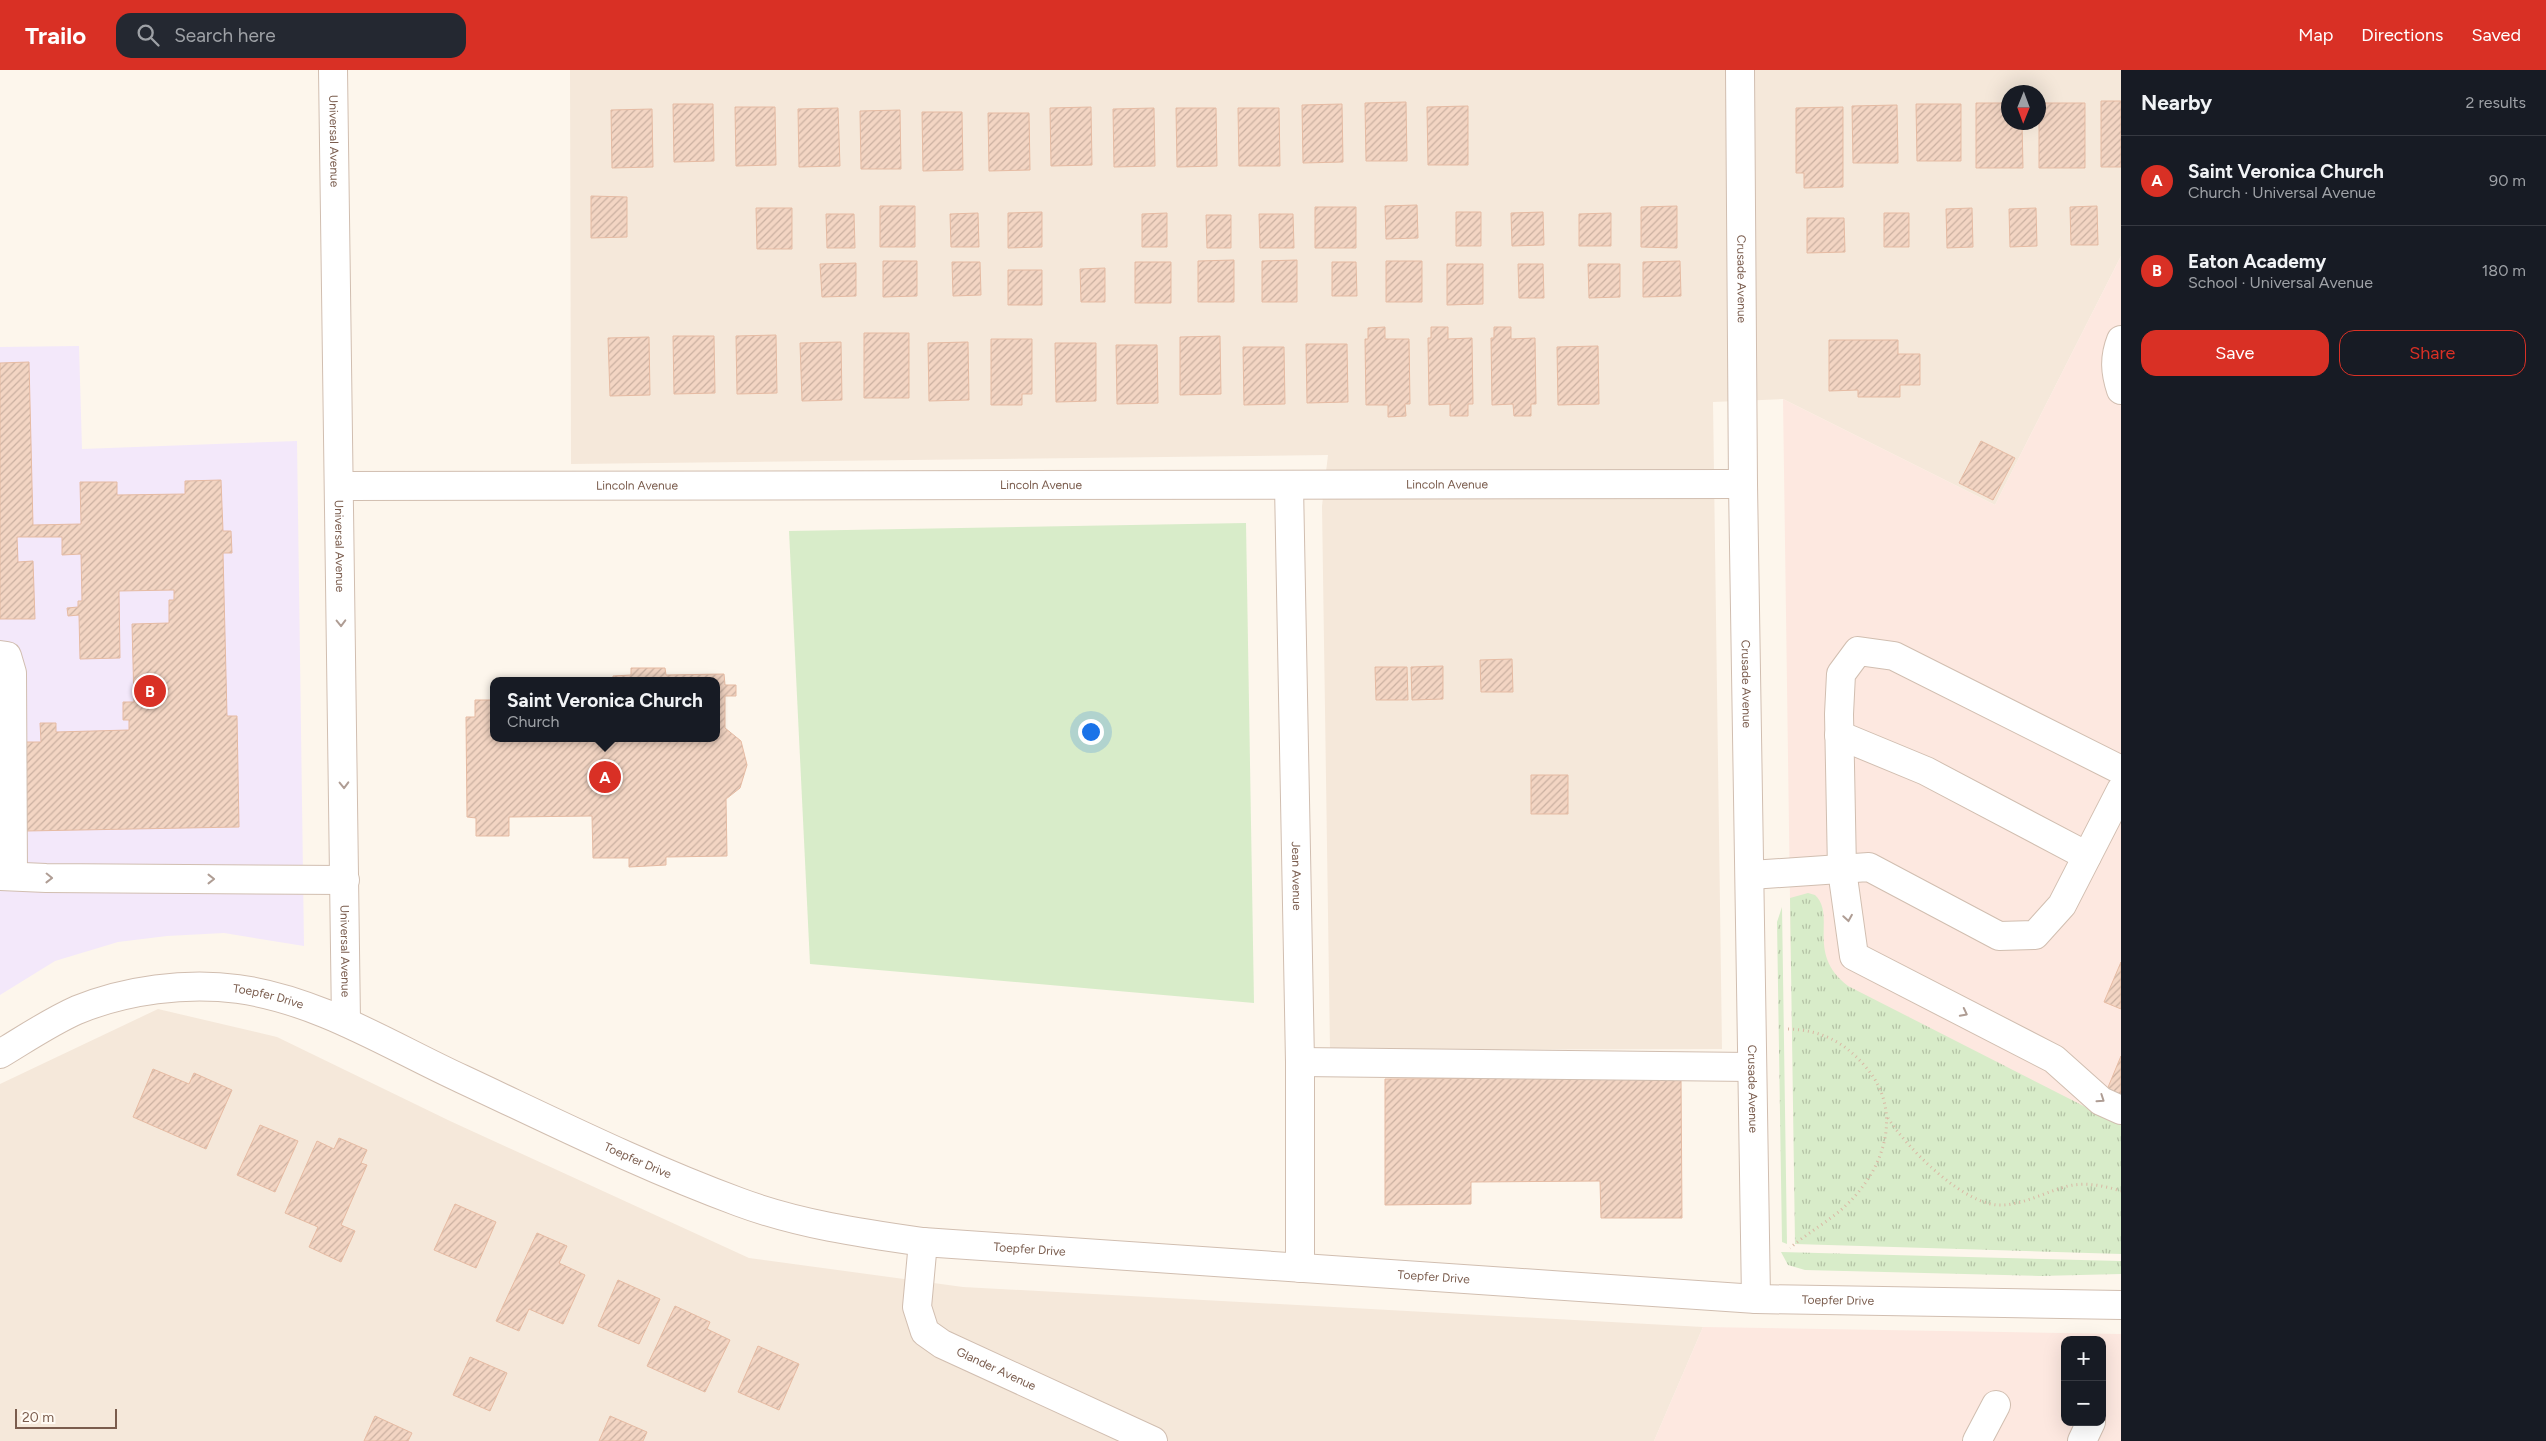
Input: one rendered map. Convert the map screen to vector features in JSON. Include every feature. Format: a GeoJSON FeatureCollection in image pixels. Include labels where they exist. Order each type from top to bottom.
{"type":"FeatureCollection","features":[{"type":"Feature","properties":{"kind":"street","name":"Universal Avenue"},"geometry":{"type":"LineString","coordinates":[[334,70],[346,1022]]}},
{"type":"Feature","properties":{"kind":"street","name":"Crusade Avenue"},"geometry":{"type":"LineString","coordinates":[[1740,70],[1743,484],[1751,875],[1751,1067],[1756,1298]]}},
{"type":"Feature","properties":{"kind":"street"},"geometry":{"type":"LineString","coordinates":[[2121,340],[2117,350],[2114,371],[2121,390]]}},
{"type":"Feature","properties":{"kind":"street","name":"Lincoln Avenue"},"geometry":{"type":"LineString","coordinates":[[339,486],[1743,484]]}},
{"type":"Feature","properties":{"kind":"street","name":"Jean Avenue"},"geometry":{"type":"LineString","coordinates":[[1289,485],[1300,1062],[1300,1268]]}},
{"type":"Feature","properties":{"kind":"street"},"geometry":{"type":"LineString","coordinates":[[2121,770],[1894,656],[1858,651],[1841,674],[1839,735],[1842,870],[1854,956],[2054,1059],[2101,1101],[2121,1110]]}},
{"type":"Feature","properties":{"kind":"street"},"geometry":{"type":"LineString","coordinates":[[0,655],[7,656],[12,673],[6,876],[345,880]]}},
{"type":"Feature","properties":{"kind":"street"},"geometry":{"type":"LineString","coordinates":[[1839,735],[1926,771],[2087,856]]}},
{"type":"Feature","properties":{"kind":"street"},"geometry":{"type":"LineString","coordinates":[[1751,875],[1869,867],[1999,936],[2035,935],[2062,905],[2121,790]]}},
{"type":"Feature","properties":{"kind":"street","name":"Toepfer Drive"},"geometry":{"type":"LineString","coordinates":[[0,1054],[48,1024],[103,1001],[150,991],[184,987],[237,989],[281,998],[346,1022],[547,1119],[740,1203],[832,1228],[923,1242],[1756,1298],[2121,1305]]}},
{"type":"Feature","properties":{"kind":"street"},"geometry":{"type":"LineString","coordinates":[[1300,1062],[1751,1067]]}},
{"type":"Feature","properties":{"kind":"street","name":"Glander Avenue"},"geometry":{"type":"LineString","coordinates":[[923,1242],[917,1307],[925,1332],[942,1344],[1153,1441]]}},
{"type":"Feature","properties":{"kind":"street"},"geometry":{"type":"LineString","coordinates":[[1977,1441],[1996,1405]]}},
{"type":"Feature","properties":{"kind":"street"},"geometry":{"type":"LineString","coordinates":[[2082,1441],[2089,1426]]}},
{"type":"Feature","properties":{"kind":"path"},"geometry":{"type":"LineString","coordinates":[[1788,1029],[1814,1032],[1829,1037],[1855,1055],[1875,1080],[1888,1118],[1901,1138],[1930,1166],[1964,1192],[1989,1205],[2016,1203],[2077,1184],[2093,1185],[2121,1191]]}},
{"type":"Feature","properties":{"kind":"path"},"geometry":{"type":"LineString","coordinates":[[1790,1248],[1843,1208],[1870,1176],[1883,1146],[1888,1118]]}},
{"type":"Feature","properties":{"kind":"shaded area"},"geometry":{"type":"Polygon","coordinates":[[[570,70],[2121,70],[2121,256],[1995,505],[1783,399],[1713,402],[1722,1049],[1330,1050],[1322,506],[1328,455],[571,464],[570,70]]]}},
{"type":"Feature","properties":{"kind":"shaded area"},"geometry":{"type":"Polygon","coordinates":[[[2121,256],[2121,1140],[1791,972],[1783,399],[1995,505],[2121,256]]]}},
{"type":"Feature","properties":{"kind":"shaded area"},"geometry":{"type":"Polygon","coordinates":[[[79,346],[82,449],[297,441],[304,946],[224,933],[167,936],[118,942],[55,961],[0,995],[0,347],[79,346]]]}},
{"type":"Feature","properties":{"kind":"shaded area"},"geometry":{"type":"Polygon","coordinates":[[[158,1009],[277,1037],[450,1121],[749,1258],[963,1287],[1703,1327],[1654,1441],[0,1441],[0,1084],[158,1009]]]}},
{"type":"Feature","properties":{"kind":"shaded area"},"geometry":{"type":"Polygon","coordinates":[[[1703,1327],[2121,1334],[2121,1441],[1654,1441],[1703,1327]]]}},
{"type":"Feature","properties":{"kind":"green space"},"geometry":{"type":"Polygon","coordinates":[[[1246,523],[1254,1003],[810,964],[789,531],[1246,523]]]}},
{"type":"Feature","properties":{"kind":"green space"},"geometry":{"type":"Polygon","coordinates":[[[1808,893],[1815,895],[1821,904],[1824,948],[1828,961],[1835,973],[1848,986],[2121,1125],[2121,1254],[1795,1244],[1790,898],[1808,893]]]}},
{"type":"Feature","properties":{"kind":"green space"},"geometry":{"type":"Polygon","coordinates":[[[1782,907],[1787,1244],[1782,1242],[1777,922],[1782,907]]]}},
{"type":"Feature","properties":{"kind":"green space"},"geometry":{"type":"Polygon","coordinates":[[[1781,1252],[2121,1261],[2121,1274],[2039,1276],[1805,1270],[1788,1265],[1781,1252]]]}},
{"type":"Feature","properties":{"kind":"building"},"geometry":{"type":"Polygon","coordinates":[[[2101,101],[2121,101],[2121,167],[2101,167],[2101,101]]]}},
{"type":"Feature","properties":{"kind":"building"},"geometry":{"type":"Polygon","coordinates":[[[1406,102],[1407,161],[1366,161],[1365,103],[1406,102]]]}},
{"type":"Feature","properties":{"kind":"building"},"geometry":{"type":"Polygon","coordinates":[[[1976,103],[2001,103],[2001,130],[2022,130],[2023,168],[1976,168],[1976,103]]]}},
{"type":"Feature","properties":{"kind":"building"},"geometry":{"type":"Polygon","coordinates":[[[2046,103],[2085,103],[2085,168],[2039,168],[2039,130],[2046,130],[2046,103]]]}},
{"type":"Feature","properties":{"kind":"building"},"geometry":{"type":"Polygon","coordinates":[[[673,104],[713,104],[714,161],[674,162],[673,104]]]}},
{"type":"Feature","properties":{"kind":"building"},"geometry":{"type":"Polygon","coordinates":[[[1342,104],[1343,162],[1303,163],[1302,105],[1342,104]]]}},
{"type":"Feature","properties":{"kind":"building"},"geometry":{"type":"Polygon","coordinates":[[[1916,104],[1961,104],[1961,161],[1917,161],[1916,104]]]}},
{"type":"Feature","properties":{"kind":"building"},"geometry":{"type":"Polygon","coordinates":[[[1897,105],[1898,163],[1853,163],[1852,106],[1897,105]]]}},
{"type":"Feature","properties":{"kind":"building"},"geometry":{"type":"Polygon","coordinates":[[[1468,106],[1468,165],[1428,165],[1427,107],[1468,106]]]}},
{"type":"Feature","properties":{"kind":"building"},"geometry":{"type":"Polygon","coordinates":[[[735,107],[775,107],[776,165],[736,166],[735,107]]]}},
{"type":"Feature","properties":{"kind":"building"},"geometry":{"type":"Polygon","coordinates":[[[1091,107],[1092,165],[1051,166],[1050,108],[1091,107]]]}},
{"type":"Feature","properties":{"kind":"building"},"geometry":{"type":"Polygon","coordinates":[[[1843,107],[1843,187],[1804,188],[1804,173],[1796,173],[1796,108],[1843,107]]]}},
{"type":"Feature","properties":{"kind":"building"},"geometry":{"type":"Polygon","coordinates":[[[838,108],[840,166],[799,167],[798,109],[838,108]]]}},
{"type":"Feature","properties":{"kind":"building"},"geometry":{"type":"Polygon","coordinates":[[[1154,108],[1155,166],[1114,167],[1113,109],[1154,108]]]}},
{"type":"Feature","properties":{"kind":"building"},"geometry":{"type":"Polygon","coordinates":[[[1176,108],[1216,108],[1217,166],[1177,167],[1176,108]]]}},
{"type":"Feature","properties":{"kind":"building"},"geometry":{"type":"Polygon","coordinates":[[[1238,108],[1279,108],[1280,166],[1239,166],[1238,108]]]}},
{"type":"Feature","properties":{"kind":"building"},"geometry":{"type":"Polygon","coordinates":[[[652,109],[653,167],[612,168],[611,110],[652,109]]]}},
{"type":"Feature","properties":{"kind":"building"},"geometry":{"type":"Polygon","coordinates":[[[900,110],[901,169],[861,169],[860,111],[900,110]]]}},
{"type":"Feature","properties":{"kind":"building"},"geometry":{"type":"Polygon","coordinates":[[[922,112],[962,112],[963,170],[923,171],[922,112]]]}},
{"type":"Feature","properties":{"kind":"building"},"geometry":{"type":"Polygon","coordinates":[[[988,113],[1029,113],[1030,170],[989,171],[988,113]]]}},
{"type":"Feature","properties":{"kind":"building"},"geometry":{"type":"Polygon","coordinates":[[[591,196],[627,197],[627,237],[591,238],[591,196]]]}},
{"type":"Feature","properties":{"kind":"building"},"geometry":{"type":"Polygon","coordinates":[[[1417,205],[1418,238],[1386,239],[1385,206],[1417,205]]]}},
{"type":"Feature","properties":{"kind":"building"},"geometry":{"type":"Polygon","coordinates":[[[880,206],[915,206],[915,247],[880,247],[880,206]]]}},
{"type":"Feature","properties":{"kind":"building"},"geometry":{"type":"Polygon","coordinates":[[[1677,206],[1677,248],[1641,247],[1641,207],[1677,206]]]}},
{"type":"Feature","properties":{"kind":"building"},"geometry":{"type":"Polygon","coordinates":[[[2097,206],[2098,245],[2071,245],[2070,207],[2097,206]]]}},
{"type":"Feature","properties":{"kind":"building"},"geometry":{"type":"Polygon","coordinates":[[[1315,207],[1356,207],[1356,248],[1315,248],[1315,207]]]}},
{"type":"Feature","properties":{"kind":"building"},"geometry":{"type":"Polygon","coordinates":[[[756,208],[792,208],[792,249],[757,249],[756,208]]]}},
{"type":"Feature","properties":{"kind":"building"},"geometry":{"type":"Polygon","coordinates":[[[1972,208],[1973,247],[1947,248],[1946,209],[1972,208]]]}},
{"type":"Feature","properties":{"kind":"building"},"geometry":{"type":"Polygon","coordinates":[[[2036,208],[2037,246],[2010,247],[2009,209],[2036,208]]]}},
{"type":"Feature","properties":{"kind":"building"},"geometry":{"type":"Polygon","coordinates":[[[1042,212],[1042,247],[1008,248],[1008,213],[1042,212]]]}},
{"type":"Feature","properties":{"kind":"building"},"geometry":{"type":"Polygon","coordinates":[[[1456,212],[1481,212],[1481,246],[1456,246],[1456,212]]]}},
{"type":"Feature","properties":{"kind":"building"},"geometry":{"type":"Polygon","coordinates":[[[1543,212],[1544,245],[1512,246],[1511,213],[1543,212]]]}},
{"type":"Feature","properties":{"kind":"building"},"geometry":{"type":"Polygon","coordinates":[[[978,213],[979,247],[951,247],[950,214],[978,213]]]}},
{"type":"Feature","properties":{"kind":"building"},"geometry":{"type":"Polygon","coordinates":[[[1167,213],[1167,247],[1142,247],[1142,214],[1167,213]]]}},
{"type":"Feature","properties":{"kind":"building"},"geometry":{"type":"Polygon","coordinates":[[[1611,213],[1611,246],[1579,246],[1579,214],[1611,213]]]}},
{"type":"Feature","properties":{"kind":"building"},"geometry":{"type":"Polygon","coordinates":[[[1884,213],[1909,213],[1909,247],[1884,247],[1884,213]]]}},
{"type":"Feature","properties":{"kind":"building"},"geometry":{"type":"Polygon","coordinates":[[[826,214],[854,214],[855,248],[827,248],[826,214]]]}},
{"type":"Feature","properties":{"kind":"building"},"geometry":{"type":"Polygon","coordinates":[[[1259,214],[1293,214],[1294,248],[1260,248],[1259,214]]]}},
{"type":"Feature","properties":{"kind":"building"},"geometry":{"type":"Polygon","coordinates":[[[1206,215],[1231,215],[1231,248],[1207,248],[1206,215]]]}},
{"type":"Feature","properties":{"kind":"building"},"geometry":{"type":"Polygon","coordinates":[[[1807,218],[1844,218],[1845,252],[1807,253],[1807,218]]]}},
{"type":"Feature","properties":{"kind":"building"},"geometry":{"type":"Polygon","coordinates":[[[1234,260],[1234,302],[1198,302],[1198,261],[1234,260]]]}},
{"type":"Feature","properties":{"kind":"building"},"geometry":{"type":"Polygon","coordinates":[[[1297,260],[1297,302],[1262,302],[1262,261],[1297,260]]]}},
{"type":"Feature","properties":{"kind":"building"},"geometry":{"type":"Polygon","coordinates":[[[883,261],[917,261],[917,296],[883,297],[883,261]]]}},
{"type":"Feature","properties":{"kind":"building"},"geometry":{"type":"Polygon","coordinates":[[[1386,261],[1422,261],[1422,302],[1386,302],[1386,261]]]}},
{"type":"Feature","properties":{"kind":"building"},"geometry":{"type":"Polygon","coordinates":[[[1680,261],[1681,296],[1643,297],[1643,262],[1680,261]]]}},
{"type":"Feature","properties":{"kind":"building"},"geometry":{"type":"Polygon","coordinates":[[[952,262],[980,262],[981,295],[953,296],[952,262]]]}},
{"type":"Feature","properties":{"kind":"building"},"geometry":{"type":"Polygon","coordinates":[[[1135,262],[1171,262],[1171,303],[1135,303],[1135,262]]]}},
{"type":"Feature","properties":{"kind":"building"},"geometry":{"type":"Polygon","coordinates":[[[1332,262],[1356,262],[1357,296],[1332,296],[1332,262]]]}},
{"type":"Feature","properties":{"kind":"building"},"geometry":{"type":"Polygon","coordinates":[[[856,263],[856,296],[822,297],[820,264],[856,263]]]}},
{"type":"Feature","properties":{"kind":"building"},"geometry":{"type":"Polygon","coordinates":[[[1447,264],[1483,264],[1483,304],[1447,305],[1447,264]]]}},
{"type":"Feature","properties":{"kind":"building"},"geometry":{"type":"Polygon","coordinates":[[[1518,264],[1543,264],[1544,298],[1519,298],[1518,264]]]}},
{"type":"Feature","properties":{"kind":"building"},"geometry":{"type":"Polygon","coordinates":[[[1588,264],[1620,264],[1620,297],[1589,298],[1588,264]]]}},
{"type":"Feature","properties":{"kind":"building"},"geometry":{"type":"Polygon","coordinates":[[[1105,268],[1105,302],[1081,302],[1080,269],[1105,268]]]}},
{"type":"Feature","properties":{"kind":"building"},"geometry":{"type":"Polygon","coordinates":[[[1008,270],[1042,270],[1042,305],[1008,305],[1008,270]]]}},
{"type":"Feature","properties":{"kind":"building"},"geometry":{"type":"Polygon","coordinates":[[[1385,327],[1385,339],[1409,339],[1410,404],[1405,404],[1406,416],[1388,417],[1388,405],[1366,405],[1365,339],[1368,339],[1368,328],[1385,327]]]}},
{"type":"Feature","properties":{"kind":"building"},"geometry":{"type":"Polygon","coordinates":[[[1431,327],[1448,327],[1448,339],[1472,338],[1473,404],[1468,404],[1468,416],[1450,416],[1450,404],[1429,405],[1428,338],[1431,338],[1431,327]]]}},
{"type":"Feature","properties":{"kind":"building"},"geometry":{"type":"Polygon","coordinates":[[[1494,327],[1511,327],[1511,339],[1535,338],[1536,404],[1531,404],[1531,416],[1514,416],[1513,404],[1492,405],[1491,338],[1494,338],[1494,327]]]}},
{"type":"Feature","properties":{"kind":"building"},"geometry":{"type":"Polygon","coordinates":[[[864,333],[909,333],[909,398],[864,398],[864,333]]]}},
{"type":"Feature","properties":{"kind":"building"},"geometry":{"type":"Polygon","coordinates":[[[776,335],[777,393],[737,394],[736,336],[776,335]]]}},
{"type":"Feature","properties":{"kind":"building"},"geometry":{"type":"Polygon","coordinates":[[[673,336],[714,336],[715,393],[674,394],[673,336]]]}},
{"type":"Feature","properties":{"kind":"building"},"geometry":{"type":"Polygon","coordinates":[[[1220,336],[1221,394],[1180,395],[1180,337],[1220,336]]]}},
{"type":"Feature","properties":{"kind":"building"},"geometry":{"type":"Polygon","coordinates":[[[649,337],[650,395],[610,396],[608,338],[649,337]]]}},
{"type":"Feature","properties":{"kind":"building"},"geometry":{"type":"Polygon","coordinates":[[[991,339],[1032,339],[1032,394],[1022,394],[1022,405],[991,405],[991,339]]]}},
{"type":"Feature","properties":{"kind":"building"},"geometry":{"type":"Polygon","coordinates":[[[1829,340],[1898,340],[1898,354],[1920,354],[1920,385],[1900,385],[1900,397],[1858,397],[1858,390],[1829,391],[1829,340]]]}},
{"type":"Feature","properties":{"kind":"building"},"geometry":{"type":"Polygon","coordinates":[[[841,342],[842,400],[802,401],[800,343],[841,342]]]}},
{"type":"Feature","properties":{"kind":"building"},"geometry":{"type":"Polygon","coordinates":[[[968,342],[969,400],[929,401],[928,343],[968,342]]]}},
{"type":"Feature","properties":{"kind":"building"},"geometry":{"type":"Polygon","coordinates":[[[1055,343],[1096,343],[1096,401],[1056,402],[1055,343]]]}},
{"type":"Feature","properties":{"kind":"building"},"geometry":{"type":"Polygon","coordinates":[[[1306,344],[1347,344],[1348,402],[1307,403],[1306,344]]]}},
{"type":"Feature","properties":{"kind":"building"},"geometry":{"type":"Polygon","coordinates":[[[1116,345],[1157,345],[1158,403],[1117,404],[1116,345]]]}},
{"type":"Feature","properties":{"kind":"building"},"geometry":{"type":"Polygon","coordinates":[[[1598,346],[1599,404],[1558,405],[1557,347],[1598,346]]]}},
{"type":"Feature","properties":{"kind":"building"},"geometry":{"type":"Polygon","coordinates":[[[1243,347],[1284,347],[1285,404],[1244,405],[1243,347]]]}},
{"type":"Feature","properties":{"kind":"building"},"geometry":{"type":"Polygon","coordinates":[[[29,362],[33,525],[81,524],[80,482],[117,482],[117,495],[185,494],[185,481],[221,480],[223,531],[231,531],[232,553],[223,553],[227,716],[237,716],[239,827],[26,831],[24,742],[41,742],[40,723],[56,723],[56,732],[129,730],[129,720],[123,720],[123,702],[134,702],[132,624],[169,623],[169,600],[174,600],[174,590],[119,591],[120,658],[80,659],[79,615],[68,616],[67,608],[78,607],[78,601],[82,601],[81,554],[62,555],[62,537],[17,537],[18,562],[33,561],[35,619],[0,619],[0,363],[29,362]]]}},
{"type":"Feature","properties":{"kind":"building"},"geometry":{"type":"Polygon","coordinates":[[[1981,441],[2015,458],[1993,500],[1959,483],[1981,441]]]}},
{"type":"Feature","properties":{"kind":"building"},"geometry":{"type":"Polygon","coordinates":[[[1512,659],[1513,692],[1481,692],[1480,660],[1512,659]]]}},
{"type":"Feature","properties":{"kind":"building"},"geometry":{"type":"Polygon","coordinates":[[[1443,666],[1443,699],[1412,700],[1411,667],[1443,666]]]}},
{"type":"Feature","properties":{"kind":"building"},"geometry":{"type":"Polygon","coordinates":[[[1375,667],[1407,667],[1408,700],[1376,700],[1375,667]]]}},
{"type":"Feature","properties":{"kind":"building"},"geometry":{"type":"Polygon","coordinates":[[[631,668],[665,668],[666,675],[724,674],[725,685],[736,685],[736,696],[725,696],[725,728],[741,741],[747,765],[740,788],[726,799],[727,856],[666,857],[666,865],[629,867],[629,858],[593,858],[592,816],[509,817],[509,836],[476,836],[476,818],[467,817],[466,717],[475,717],[475,700],[490,700],[490,742],[720,742],[720,677],[613,677],[631,675],[631,668]]]}},
{"type":"Feature","properties":{"kind":"building"},"geometry":{"type":"Polygon","coordinates":[[[1531,775],[1568,775],[1568,814],[1531,814],[1531,775]]]}},
{"type":"Feature","properties":{"kind":"building"},"geometry":{"type":"Polygon","coordinates":[[[2121,962],[2121,1009],[2104,1002],[2121,962]]]}},
{"type":"Feature","properties":{"kind":"building"},"geometry":{"type":"Polygon","coordinates":[[[2121,1056],[2121,1104],[2104,1097],[2121,1056]]]}},
{"type":"Feature","properties":{"kind":"building"},"geometry":{"type":"Polygon","coordinates":[[[153,1069],[189,1084],[194,1073],[232,1090],[206,1149],[133,1117],[153,1069]]]}},
{"type":"Feature","properties":{"kind":"building"},"geometry":{"type":"Polygon","coordinates":[[[1681,1077],[1682,1218],[1601,1218],[1600,1181],[1471,1182],[1471,1204],[1385,1205],[1385,1079],[1681,1077]]]}},
{"type":"Feature","properties":{"kind":"building"},"geometry":{"type":"Polygon","coordinates":[[[260,1125],[298,1141],[275,1192],[237,1175],[260,1125]]]}},
{"type":"Feature","properties":{"kind":"building"},"geometry":{"type":"Polygon","coordinates":[[[339,1138],[367,1150],[361,1163],[367,1165],[341,1225],[355,1231],[341,1262],[309,1247],[318,1227],[285,1213],[317,1141],[334,1149],[339,1138]]]}},
{"type":"Feature","properties":{"kind":"building"},"geometry":{"type":"Polygon","coordinates":[[[455,1204],[496,1222],[476,1268],[434,1250],[455,1204]]]}},
{"type":"Feature","properties":{"kind":"building"},"geometry":{"type":"Polygon","coordinates":[[[537,1233],[567,1246],[559,1263],[585,1275],[563,1324],[529,1309],[519,1331],[496,1321],[537,1233]]]}},
{"type":"Feature","properties":{"kind":"building"},"geometry":{"type":"Polygon","coordinates":[[[618,1280],[660,1299],[639,1344],[598,1326],[618,1280]]]}},
{"type":"Feature","properties":{"kind":"building"},"geometry":{"type":"Polygon","coordinates":[[[675,1306],[710,1322],[707,1329],[730,1340],[705,1392],[647,1366],[675,1306]]]}},
{"type":"Feature","properties":{"kind":"building"},"geometry":{"type":"Polygon","coordinates":[[[758,1346],[799,1364],[779,1410],[738,1392],[758,1346]]]}},
{"type":"Feature","properties":{"kind":"building"},"geometry":{"type":"Polygon","coordinates":[[[470,1357],[507,1373],[490,1411],[453,1395],[470,1357]]]}},
{"type":"Feature","properties":{"kind":"building"},"geometry":{"type":"Polygon","coordinates":[[[375,1416],[412,1433],[408,1441],[364,1441],[375,1416]]]}},
{"type":"Feature","properties":{"kind":"building"},"geometry":{"type":"Polygon","coordinates":[[[610,1416],[647,1432],[643,1441],[599,1441],[610,1416]]]}},
{"type":"Feature","properties":{"kind":"place","name":"Eaton Academy"},"geometry":{"type":"Point","coordinates":[150,691]}},
{"type":"Feature","properties":{"kind":"place","name":"Saint Veronica Church"},"geometry":{"type":"Point","coordinates":[605,777]}}]}
